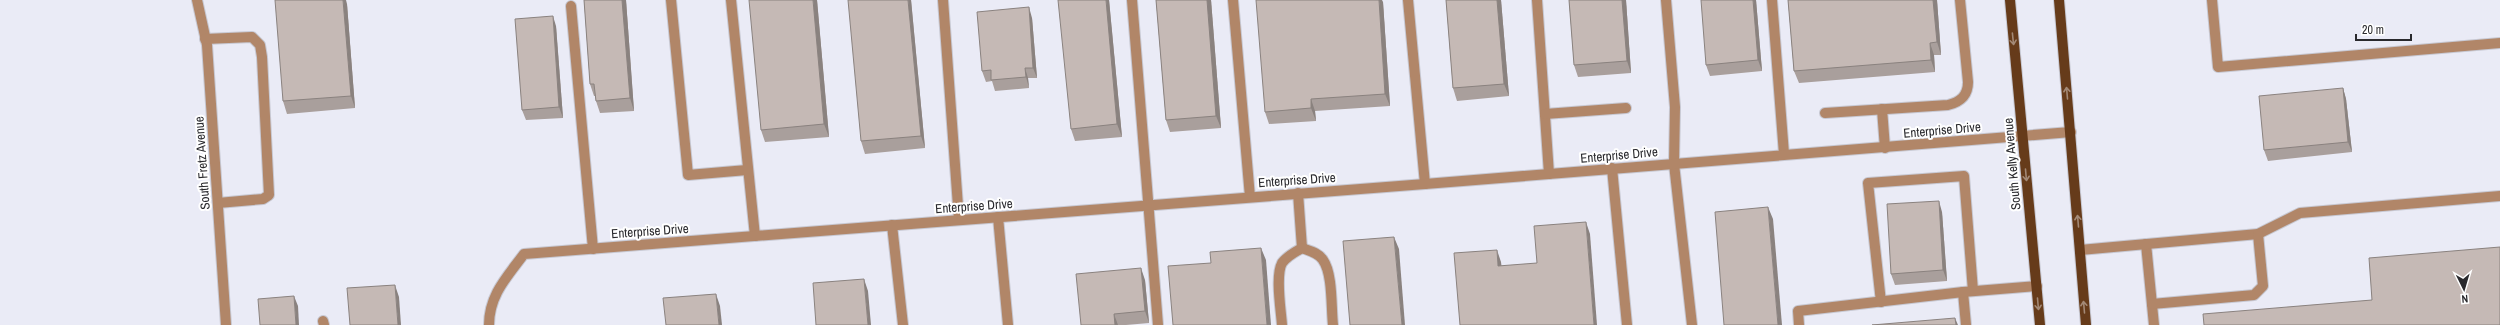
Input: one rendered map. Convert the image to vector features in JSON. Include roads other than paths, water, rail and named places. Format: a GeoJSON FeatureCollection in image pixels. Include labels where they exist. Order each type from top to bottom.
{"type":"FeatureCollection","features":[{"type":"Feature","properties":{"kind":"main road","name":"South Kelly Avenue"},"geometry":{"type":"LineString","coordinates":[[2010,0],[2040,325]]}},
{"type":"Feature","properties":{"kind":"main road"},"geometry":{"type":"LineString","coordinates":[[2059,0],[2086,325]]}},
{"type":"Feature","properties":{"kind":"street","name":"South Fretz Avenue"},"geometry":{"type":"LineString","coordinates":[[197,0],[205,39],[226,325]]}},
{"type":"Feature","properties":{"kind":"street"},"geometry":{"type":"LineString","coordinates":[[671,0],[688,175],[747,170]]}},
{"type":"Feature","properties":{"kind":"street"},"geometry":{"type":"LineString","coordinates":[[731,0],[747,170],[755,236]]}},
{"type":"Feature","properties":{"kind":"street"},"geometry":{"type":"LineString","coordinates":[[943,0],[959,220]]}},
{"type":"Feature","properties":{"kind":"street"},"geometry":{"type":"LineString","coordinates":[[1132,0],[1158,325]]}},
{"type":"Feature","properties":{"kind":"street"},"geometry":{"type":"LineString","coordinates":[[1233,0],[1250,197]]}},
{"type":"Feature","properties":{"kind":"street"},"geometry":{"type":"LineString","coordinates":[[1408,0],[1425,184]]}},
{"type":"Feature","properties":{"kind":"street"},"geometry":{"type":"LineString","coordinates":[[1537,0],[1549,174]]}},
{"type":"Feature","properties":{"kind":"street"},"geometry":{"type":"LineString","coordinates":[[1666,0],[1674,107],[1674,164],[1692,325]]}},
{"type":"Feature","properties":{"kind":"street"},"geometry":{"type":"LineString","coordinates":[[1772,0],[1784,154]]}},
{"type":"Feature","properties":{"kind":"street"},"geometry":{"type":"LineString","coordinates":[[1825,113],[1948,105],[1957,102],[1966,95],[1968,82],[1960,0]]}},
{"type":"Feature","properties":{"kind":"street"},"geometry":{"type":"LineString","coordinates":[[2212,0],[2218,67],[2500,43]]}},
{"type":"Feature","properties":{"kind":"street"},"geometry":{"type":"LineString","coordinates":[[571,6],[593,249]]}},
{"type":"Feature","properties":{"kind":"street"},"geometry":{"type":"LineString","coordinates":[[205,39],[252,37],[260,45],[262,57],[268,195],[263,199],[218,203]]}},
{"type":"Feature","properties":{"kind":"street"},"geometry":{"type":"LineString","coordinates":[[1545,114],[1626,108]]}},
{"type":"Feature","properties":{"kind":"street"},"geometry":{"type":"LineString","coordinates":[[1882,109],[1885,148]]}},
{"type":"Feature","properties":{"kind":"street","name":"Enterprise Drive"},"geometry":{"type":"LineString","coordinates":[[489,325],[489,310],[494,295],[524,254],[1149,204],[1425,184],[1784,154],[1885,148],[2071,132]]}},
{"type":"Feature","properties":{"kind":"street"},"geometry":{"type":"LineString","coordinates":[[1612,168],[1626,325]]}},
{"type":"Feature","properties":{"kind":"street"},"geometry":{"type":"LineString","coordinates":[[1881,302],[1868,183],[1964,176],[1968,292],[1966,325]]}},
{"type":"Feature","properties":{"kind":"street"},"geometry":{"type":"LineString","coordinates":[[1298,193],[1302,248]]}},
{"type":"Feature","properties":{"kind":"street"},"geometry":{"type":"LineString","coordinates":[[2080,250],[2258,234],[2300,213],[2500,196]]}},
{"type":"Feature","properties":{"kind":"street"},"geometry":{"type":"LineString","coordinates":[[998,217],[1008,325]]}},
{"type":"Feature","properties":{"kind":"street"},"geometry":{"type":"LineString","coordinates":[[892,225],[903,325]]}},
{"type":"Feature","properties":{"kind":"street"},"geometry":{"type":"LineString","coordinates":[[2152,304],[2254,295],[2263,286],[2258,234]]}},
{"type":"Feature","properties":{"kind":"street"},"geometry":{"type":"LineString","coordinates":[[2146,244],[2154,325]]}},
{"type":"Feature","properties":{"kind":"street"},"geometry":{"type":"LineString","coordinates":[[1282,325],[1279,273],[1282,263],[1290,254],[1302,248],[1316,253],[1323,260],[1328,271],[1333,325]]}},
{"type":"Feature","properties":{"kind":"street"},"geometry":{"type":"LineString","coordinates":[[1799,325],[1798,311],[1968,292],[2037,286]]}}]}
